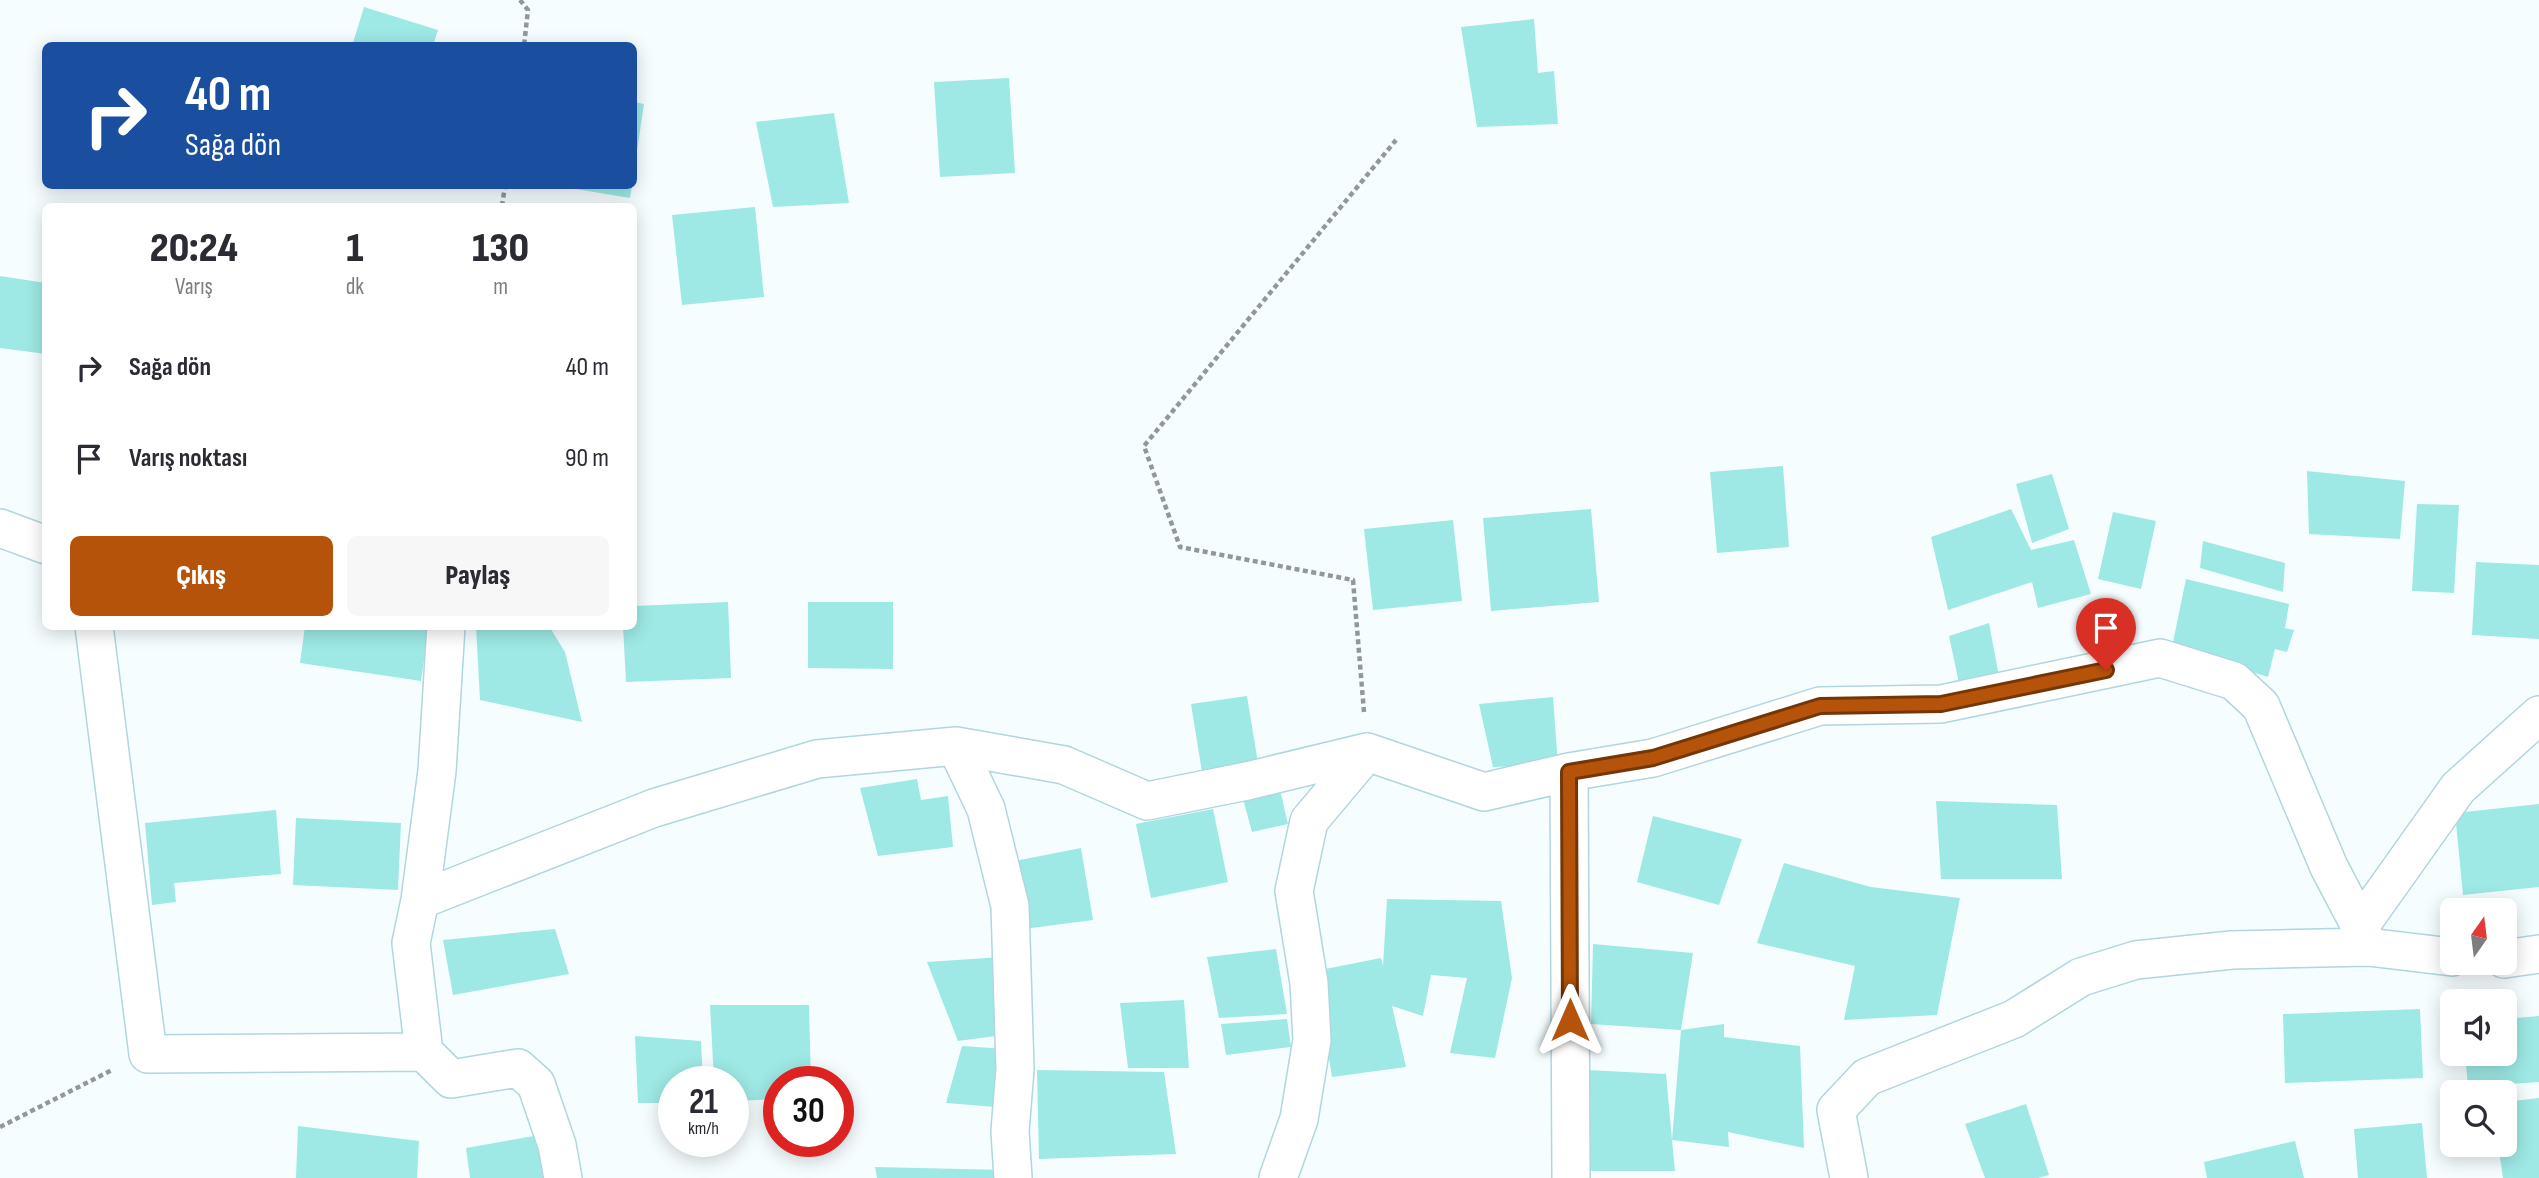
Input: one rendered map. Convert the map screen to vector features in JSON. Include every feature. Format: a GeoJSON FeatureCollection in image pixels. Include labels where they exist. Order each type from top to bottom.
{"type":"FeatureCollection","features":[{"type":"Feature","properties":{"kind":"street"},"geometry":{"type":"LineString","coordinates":[[0,528],[42,544]]}},
{"type":"Feature","properties":{"kind":"street"},"geometry":{"type":"LineString","coordinates":[[95,630],[148,1054],[424,1052]]}},
{"type":"Feature","properties":{"kind":"street"},"geometry":{"type":"LineString","coordinates":[[446,630],[437,771],[420,900],[411,943],[424,1052],[451,1079],[518,1068],[536,1084],[557,1145],[563,1178]]}},
{"type":"Feature","properties":{"kind":"street"},"geometry":{"type":"LineString","coordinates":[[420,900],[654,808],[817,759],[956,746],[1064,765],[1147,801],[1247,782],[1367,752],[1484,792],[1569,772],[1653,758],[1820,706],[1941,704],[2160,657],[2234,681],[2261,706],[2329,867],[2364,936]]}},
{"type":"Feature","properties":{"kind":"street"},"geometry":{"type":"LineString","coordinates":[[2364,936],[2458,788],[2539,715]]}},
{"type":"Feature","properties":{"kind":"street"},"geometry":{"type":"LineString","coordinates":[[956,746],[986,809],[1010,906],[1015,1069],[1010,1131],[1013,1178]]}},
{"type":"Feature","properties":{"kind":"street"},"geometry":{"type":"LineString","coordinates":[[1278,1178],[1299,1119],[1312,1040],[1309,983],[1294,891],[1309,821],[1367,752]]}},
{"type":"Feature","properties":{"kind":"street"},"geometry":{"type":"LineString","coordinates":[[1569,772],[1571,1178]]}},
{"type":"Feature","properties":{"kind":"street"},"geometry":{"type":"LineString","coordinates":[[1849,1178],[1836,1110],[1867,1077],[2014,1019],[2081,977],[2136,960],[2364,936],[2440,954]]}},
{"type":"Feature","properties":{"kind":"street"},"geometry":{"type":"LineString","coordinates":[[2517,957],[2539,954]]}},
{"type":"Feature","properties":{"kind":"street"},"geometry":{"type":"LineString","coordinates":[[1256,1178],[1299,1119]]}},
{"type":"Feature","properties":{"kind":"path"},"geometry":{"type":"LineString","coordinates":[[520,0],[528,10],[524,42]]}},
{"type":"Feature","properties":{"kind":"path"},"geometry":{"type":"LineString","coordinates":[[1367,752],[1353,580],[1180,547],[1144,446],[1396,140]]}},
{"type":"Feature","properties":{"kind":"building"},"geometry":{"type":"Polygon","coordinates":[[[364,7],[438,30],[434,42],[353,42],[364,7]]]}},
{"type":"Feature","properties":{"kind":"building"},"geometry":{"type":"Polygon","coordinates":[[[1534,19],[1538,73],[1554,71],[1558,124],[1477,127],[1461,27],[1534,19]]]}},
{"type":"Feature","properties":{"kind":"building"},"geometry":{"type":"Polygon","coordinates":[[[1009,78],[1015,173],[940,177],[934,82],[1009,78]]]}},
{"type":"Feature","properties":{"kind":"building"},"geometry":{"type":"Polygon","coordinates":[[[637,103],[644,104],[637,151],[637,103]]]}},
{"type":"Feature","properties":{"kind":"building"},"geometry":{"type":"Polygon","coordinates":[[[834,113],[849,203],[773,207],[756,122],[834,113]]]}},
{"type":"Feature","properties":{"kind":"building"},"geometry":{"type":"Polygon","coordinates":[[[576,189],[632,189],[630,198],[576,189]]]}},
{"type":"Feature","properties":{"kind":"building"},"geometry":{"type":"Polygon","coordinates":[[[755,207],[764,297],[682,305],[672,215],[755,207]]]}},
{"type":"Feature","properties":{"kind":"building"},"geometry":{"type":"Polygon","coordinates":[[[0,276],[42,282],[42,353],[0,348],[0,276]]]}},
{"type":"Feature","properties":{"kind":"building"},"geometry":{"type":"Polygon","coordinates":[[[1783,466],[1789,547],[1717,553],[1710,472],[1783,466]]]}},
{"type":"Feature","properties":{"kind":"building"},"geometry":{"type":"Polygon","coordinates":[[[2307,471],[2405,481],[2400,539],[2309,534],[2307,471]]]}},
{"type":"Feature","properties":{"kind":"building"},"geometry":{"type":"Polygon","coordinates":[[[2052,474],[2069,529],[2032,543],[2016,484],[2052,474]]]}},
{"type":"Feature","properties":{"kind":"building"},"geometry":{"type":"Polygon","coordinates":[[[2417,504],[2459,505],[2454,593],[2412,591],[2417,504]]]}},
{"type":"Feature","properties":{"kind":"building"},"geometry":{"type":"Polygon","coordinates":[[[1591,509],[1599,602],[1491,611],[1483,518],[1591,509]]]}},
{"type":"Feature","properties":{"kind":"building"},"geometry":{"type":"Polygon","coordinates":[[[2011,509],[2031,550],[2074,540],[2091,594],[2038,608],[2032,582],[1948,610],[1931,537],[2011,509]]]}},
{"type":"Feature","properties":{"kind":"building"},"geometry":{"type":"Polygon","coordinates":[[[2113,512],[2156,521],[2141,589],[2098,579],[2113,512]]]}},
{"type":"Feature","properties":{"kind":"building"},"geometry":{"type":"Polygon","coordinates":[[[1453,520],[1462,601],[1373,610],[1364,529],[1453,520]]]}},
{"type":"Feature","properties":{"kind":"building"},"geometry":{"type":"Polygon","coordinates":[[[2203,541],[2285,563],[2283,592],[2200,568],[2203,541]]]}},
{"type":"Feature","properties":{"kind":"building"},"geometry":{"type":"Polygon","coordinates":[[[2476,562],[2539,565],[2539,639],[2472,635],[2476,562]]]}},
{"type":"Feature","properties":{"kind":"building"},"geometry":{"type":"Polygon","coordinates":[[[2186,579],[2289,604],[2285,628],[2294,630],[2287,652],[2275,649],[2268,677],[2172,647],[2186,579]]]}},
{"type":"Feature","properties":{"kind":"building"},"geometry":{"type":"Polygon","coordinates":[[[728,602],[731,678],[626,682],[623,630],[637,630],[637,606],[728,602]]]}},
{"type":"Feature","properties":{"kind":"building"},"geometry":{"type":"Polygon","coordinates":[[[808,602],[893,602],[893,669],[808,668],[808,602]]]}},
{"type":"Feature","properties":{"kind":"building"},"geometry":{"type":"Polygon","coordinates":[[[1989,623],[2000,682],[1960,688],[1949,636],[1989,623]]]}},
{"type":"Feature","properties":{"kind":"building"},"geometry":{"type":"Polygon","coordinates":[[[304,630],[428,630],[421,681],[300,663],[304,630]]]}},
{"type":"Feature","properties":{"kind":"building"},"geometry":{"type":"Polygon","coordinates":[[[476,630],[551,630],[565,652],[582,722],[480,700],[476,630]]]}},
{"type":"Feature","properties":{"kind":"building"},"geometry":{"type":"Polygon","coordinates":[[[1247,696],[1258,763],[1202,772],[1191,704],[1247,696]]]}},
{"type":"Feature","properties":{"kind":"building"},"geometry":{"type":"Polygon","coordinates":[[[1553,697],[1558,765],[1493,767],[1479,704],[1553,697]]]}},
{"type":"Feature","properties":{"kind":"building"},"geometry":{"type":"Polygon","coordinates":[[[917,779],[921,800],[948,796],[953,847],[878,856],[860,788],[917,779]]]}},
{"type":"Feature","properties":{"kind":"building"},"geometry":{"type":"Polygon","coordinates":[[[1280,790],[1288,824],[1252,832],[1243,799],[1280,790]]]}},
{"type":"Feature","properties":{"kind":"building"},"geometry":{"type":"Polygon","coordinates":[[[1936,801],[2057,805],[2062,879],[1941,879],[1936,801]]]}},
{"type":"Feature","properties":{"kind":"building"},"geometry":{"type":"Polygon","coordinates":[[[2539,804],[2539,887],[2463,895],[2455,813],[2539,804]]]}},
{"type":"Feature","properties":{"kind":"building"},"geometry":{"type":"Polygon","coordinates":[[[1213,809],[1228,882],[1151,898],[1136,824],[1213,809]]]}},
{"type":"Feature","properties":{"kind":"building"},"geometry":{"type":"Polygon","coordinates":[[[276,810],[281,874],[174,883],[176,902],[152,905],[145,823],[276,810]]]}},
{"type":"Feature","properties":{"kind":"building"},"geometry":{"type":"Polygon","coordinates":[[[1653,816],[1742,839],[1719,905],[1637,882],[1653,816]]]}},
{"type":"Feature","properties":{"kind":"building"},"geometry":{"type":"Polygon","coordinates":[[[296,818],[401,823],[398,890],[293,885],[296,818]]]}},
{"type":"Feature","properties":{"kind":"building"},"geometry":{"type":"Polygon","coordinates":[[[1081,848],[1093,920],[1024,929],[1010,862],[1081,848]]]}},
{"type":"Feature","properties":{"kind":"building"},"geometry":{"type":"Polygon","coordinates":[[[1784,863],[1871,887],[1960,898],[1937,1015],[1844,1020],[1855,966],[1757,943],[1784,863]]]}},
{"type":"Feature","properties":{"kind":"building"},"geometry":{"type":"Polygon","coordinates":[[[1387,899],[1501,901],[1512,978],[1495,1058],[1450,1053],[1467,978],[1431,975],[1423,1016],[1392,1006],[1406,1067],[1332,1077],[1315,971],[1381,958],[1383,966],[1387,899]]]}},
{"type":"Feature","properties":{"kind":"building"},"geometry":{"type":"Polygon","coordinates":[[[555,929],[569,974],[453,995],[443,940],[555,929]]]}},
{"type":"Feature","properties":{"kind":"building"},"geometry":{"type":"Polygon","coordinates":[[[1593,944],[1693,953],[1681,1030],[1591,1024],[1593,944]]]}},
{"type":"Feature","properties":{"kind":"building"},"geometry":{"type":"Polygon","coordinates":[[[1276,949],[1287,1014],[1219,1018],[1207,957],[1276,949]]]}},
{"type":"Feature","properties":{"kind":"building"},"geometry":{"type":"Polygon","coordinates":[[[1001,957],[1011,1034],[958,1041],[927,962],[1001,957]]]}},
{"type":"Feature","properties":{"kind":"building"},"geometry":{"type":"Polygon","coordinates":[[[1184,1000],[1189,1068],[1128,1068],[1120,1003],[1184,1000]]]}},
{"type":"Feature","properties":{"kind":"building"},"geometry":{"type":"Polygon","coordinates":[[[710,1005],[809,1005],[811,1066],[763,1066],[763,1100],[749,1100],[749,1066],[713,1066],[710,1005]]]}},
{"type":"Feature","properties":{"kind":"building"},"geometry":{"type":"Polygon","coordinates":[[[2420,1009],[2423,1078],[2285,1083],[2283,1014],[2420,1009]]]}},
{"type":"Feature","properties":{"kind":"building"},"geometry":{"type":"Polygon","coordinates":[[[2539,1016],[2539,1082],[2517,1084],[2517,1080],[2467,1080],[2466,1066],[2517,1066],[2517,1018],[2539,1016]]]}},
{"type":"Feature","properties":{"kind":"building"},"geometry":{"type":"Polygon","coordinates":[[[1287,1019],[1291,1047],[1226,1055],[1221,1024],[1287,1019]]]}},
{"type":"Feature","properties":{"kind":"building"},"geometry":{"type":"Polygon","coordinates":[[[1724,1024],[1724,1037],[1800,1046],[1804,1148],[1728,1132],[1729,1147],[1672,1140],[1681,1030],[1724,1024]]]}},
{"type":"Feature","properties":{"kind":"building"},"geometry":{"type":"Polygon","coordinates":[[[635,1036],[701,1041],[702,1066],[658,1066],[658,1103],[638,1103],[635,1036]]]}},
{"type":"Feature","properties":{"kind":"building"},"geometry":{"type":"Polygon","coordinates":[[[962,1046],[1006,1049],[1008,1108],[946,1103],[962,1046]]]}},
{"type":"Feature","properties":{"kind":"building"},"geometry":{"type":"Polygon","coordinates":[[[1037,1070],[1164,1072],[1176,1154],[1039,1159],[1037,1070]]]}},
{"type":"Feature","properties":{"kind":"building"},"geometry":{"type":"Polygon","coordinates":[[[1587,1070],[1666,1074],[1675,1171],[1587,1171],[1587,1070]]]}},
{"type":"Feature","properties":{"kind":"building"},"geometry":{"type":"Polygon","coordinates":[[[2539,1098],[2539,1178],[2503,1178],[2500,1157],[2517,1157],[2517,1101],[2539,1098]]]}},
{"type":"Feature","properties":{"kind":"building"},"geometry":{"type":"Polygon","coordinates":[[[2026,1104],[2049,1175],[2038,1178],[1985,1178],[1965,1124],[2026,1104]]]}},
{"type":"Feature","properties":{"kind":"building"},"geometry":{"type":"Polygon","coordinates":[[[2422,1123],[2427,1178],[2358,1178],[2354,1129],[2422,1123]]]}},
{"type":"Feature","properties":{"kind":"building"},"geometry":{"type":"Polygon","coordinates":[[[298,1126],[419,1141],[417,1178],[296,1178],[298,1126]]]}},
{"type":"Feature","properties":{"kind":"building"},"geometry":{"type":"Polygon","coordinates":[[[539,1135],[544,1178],[470,1178],[466,1148],[539,1135]]]}},
{"type":"Feature","properties":{"kind":"building"},"geometry":{"type":"Polygon","coordinates":[[[2295,1141],[2304,1178],[2207,1178],[2204,1162],[2295,1141]]]}},
{"type":"Feature","properties":{"kind":"building"},"geometry":{"type":"Polygon","coordinates":[[[875,1167],[1005,1170],[1006,1178],[877,1178],[875,1167]]]}},
{"type":"Feature","properties":{"kind":"route"},"geometry":{"type":"LineString","coordinates":[[1570,1020],[1569,772],[1653,758],[1820,706],[1941,704],[2106,670]]}}]}
